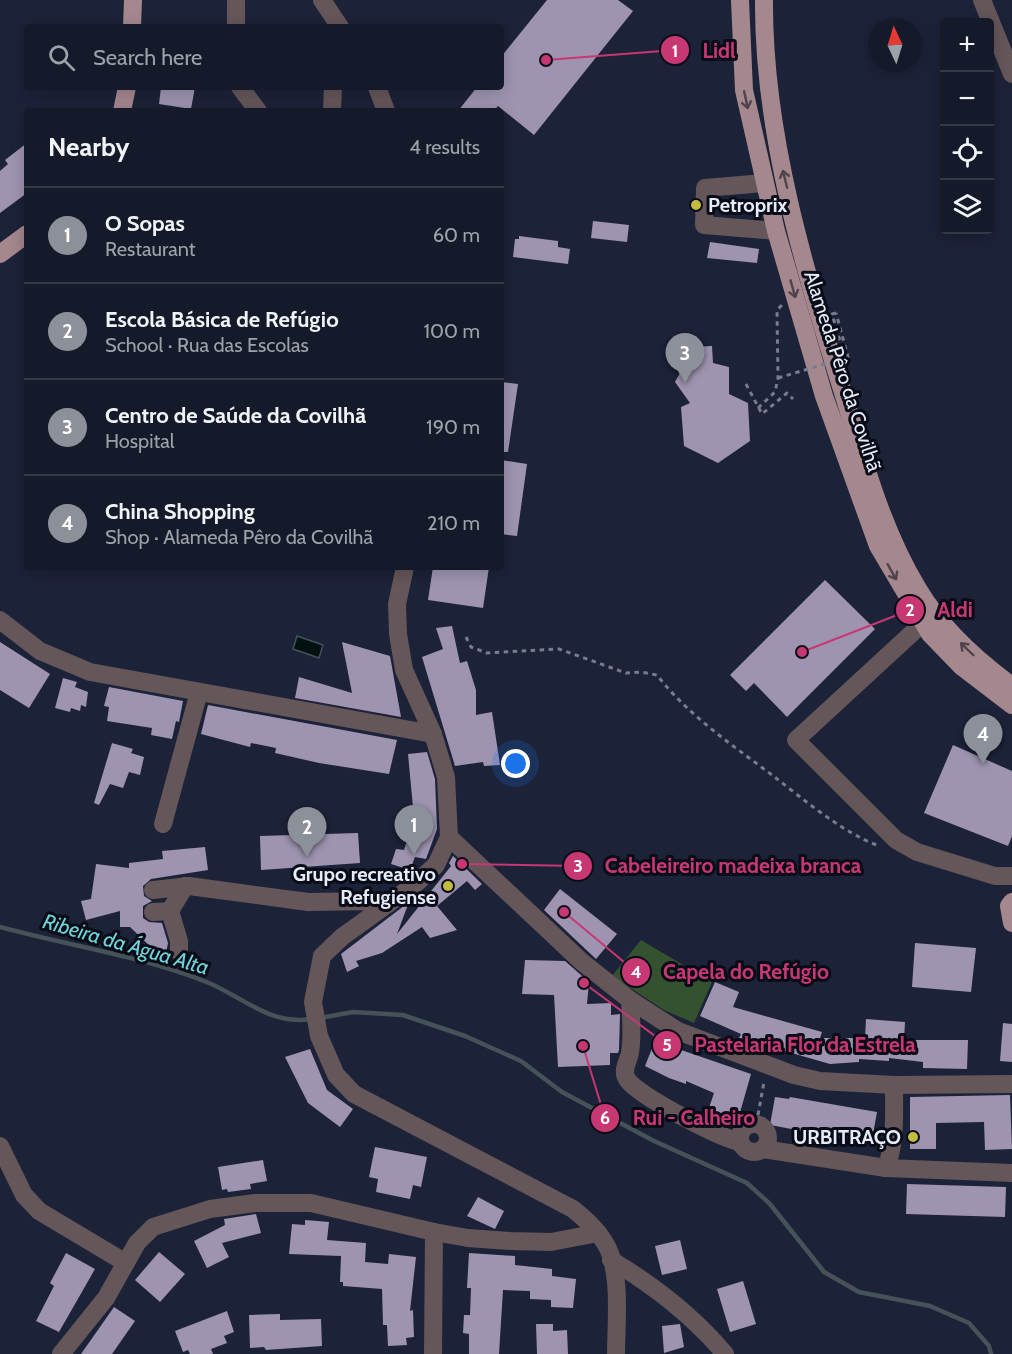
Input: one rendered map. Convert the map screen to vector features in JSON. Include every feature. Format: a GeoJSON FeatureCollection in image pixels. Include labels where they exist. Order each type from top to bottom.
{"type":"FeatureCollection","features":[{"type":"Feature","properties":{"kind":"main road"},"geometry":{"type":"LineString","coordinates":[[132,24],[133,0]]}},
{"type":"Feature","properties":{"kind":"main road","name":"Alameda Pêro da Covilhã"},"geometry":{"type":"LineString","coordinates":[[740,0],[744,90],[776,231],[824,396],[878,546],[930,634],[961,666],[1012,705]]}},
{"type":"Feature","properties":{"kind":"main road","name":"Alameda Pêro da Covilhã"},"geometry":{"type":"LineString","coordinates":[[764,0],[764,41],[769,99],[778,150],[822,321],[868,479],[890,539],[933,613],[985,666],[1012,686]]}},
{"type":"Feature","properties":{"kind":"main road"},"geometry":{"type":"LineString","coordinates":[[123,108],[126,90]]}},
{"type":"Feature","properties":{"kind":"main road"},"geometry":{"type":"LineString","coordinates":[[0,254],[24,236]]}},
{"type":"Feature","properties":{"kind":"street"},"geometry":{"type":"LineString","coordinates":[[236,0],[236,24]]}},
{"type":"Feature","properties":{"kind":"street"},"geometry":{"type":"LineString","coordinates":[[322,0],[338,24]]}},
{"type":"Feature","properties":{"kind":"street"},"geometry":{"type":"LineString","coordinates":[[982,0],[1012,74]]}},
{"type":"Feature","properties":{"kind":"street"},"geometry":{"type":"LineString","coordinates":[[242,90],[256,108]]}},
{"type":"Feature","properties":{"kind":"street"},"geometry":{"type":"LineString","coordinates":[[332,108],[333,90]]}},
{"type":"Feature","properties":{"kind":"street"},"geometry":{"type":"LineString","coordinates":[[378,90],[385,108]]}},
{"type":"Feature","properties":{"kind":"street"},"geometry":{"type":"LineString","coordinates":[[764,183],[705,188],[704,225],[776,231]]}},
{"type":"Feature","properties":{"kind":"street"},"geometry":{"type":"LineString","coordinates":[[404,570],[398,604],[398,634],[404,670],[433,734],[446,777],[449,837],[435,865],[322,956],[316,976],[314,1009],[317,1029],[336,1075],[354,1094],[573,1209],[598,1233],[606,1244],[611,1260],[616,1303],[616,1354]]}},
{"type":"Feature","properties":{"kind":"street"},"geometry":{"type":"LineString","coordinates":[[0,620],[40,651],[90,672],[433,734]]}},
{"type":"Feature","properties":{"kind":"street"},"geometry":{"type":"LineString","coordinates":[[923,623],[795,740],[893,837],[917,852],[1004,876],[1011,910]]}},
{"type":"Feature","properties":{"kind":"street"},"geometry":{"type":"LineString","coordinates":[[163,824],[199,692]]}},
{"type":"Feature","properties":{"kind":"street"},"geometry":{"type":"LineString","coordinates":[[449,837],[582,962],[630,1000],[678,1031],[794,1075],[820,1081],[894,1085],[1012,1084]]}},
{"type":"Feature","properties":{"kind":"street"},"geometry":{"type":"LineString","coordinates":[[153,890],[185,886],[308,902],[376,901],[388,904]]}},
{"type":"Feature","properties":{"kind":"street"},"geometry":{"type":"LineString","coordinates":[[179,952],[179,941],[161,911],[185,886]]}},
{"type":"Feature","properties":{"kind":"street"},"geometry":{"type":"LineString","coordinates":[[630,1000],[631,1046],[624,1070],[627,1079],[661,1104],[726,1140],[740,1142],[749,1152],[763,1149],[886,1168],[1012,1173]]}},
{"type":"Feature","properties":{"kind":"street"},"geometry":{"type":"LineString","coordinates":[[886,1168],[891,1155],[894,1085]]}},
{"type":"Feature","properties":{"kind":"street"},"geometry":{"type":"LineString","coordinates":[[0,1146],[24,1195],[39,1211],[126,1263]]}},
{"type":"Feature","properties":{"kind":"street"},"geometry":{"type":"LineString","coordinates":[[61,1354],[106,1298],[137,1242],[153,1227],[210,1209],[255,1203],[311,1203],[468,1238],[551,1242],[598,1233]]}},
{"type":"Feature","properties":{"kind":"street"},"geometry":{"type":"LineString","coordinates":[[433,1354],[434,1232]]}},
{"type":"Feature","properties":{"kind":"street"},"geometry":{"type":"LineString","coordinates":[[611,1260],[644,1280],[711,1338],[725,1354]]}},
{"type":"Feature","properties":{"kind":"path"},"geometry":{"type":"LineString","coordinates":[[758,408],[775,392],[778,378],[777,310],[785,301]]}},
{"type":"Feature","properties":{"kind":"path"},"geometry":{"type":"LineString","coordinates":[[836,313],[848,357],[845,358],[832,314],[836,313]]}},
{"type":"Feature","properties":{"kind":"path"},"geometry":{"type":"LineString","coordinates":[[837,316],[848,357]]}},
{"type":"Feature","properties":{"kind":"path"},"geometry":{"type":"LineString","coordinates":[[778,378],[848,357]]}},
{"type":"Feature","properties":{"kind":"path"},"geometry":{"type":"LineString","coordinates":[[746,384],[762,414],[787,393],[793,399]]}},
{"type":"Feature","properties":{"kind":"path"},"geometry":{"type":"LineString","coordinates":[[466,637],[471,647],[487,653],[559,649],[626,673],[657,675],[674,697],[694,715],[824,815],[879,846],[893,837]]}},
{"type":"Feature","properties":{"kind":"path"},"geometry":{"type":"LineString","coordinates":[[758,1115],[765,1082]]}},
{"type":"Feature","properties":{"kind":"green space"},"geometry":{"type":"Polygon","coordinates":[[[641,940],[712,982],[694,1023],[664,1010],[612,976],[641,940]]]}},
{"type":"Feature","properties":{"kind":"shaded area"},"geometry":{"type":"Polygon","coordinates":[[[297,636],[323,645],[319,658],[293,649],[297,636]]]}},
{"type":"Feature","properties":{"kind":"building"},"geometry":{"type":"Polygon","coordinates":[[[547,0],[618,0],[633,11],[534,135],[504,111],[504,108],[498,106],[496,108],[460,108],[475,90],[504,90],[504,53],[547,0]]]}},
{"type":"Feature","properties":{"kind":"building"},"geometry":{"type":"Polygon","coordinates":[[[161,90],[194,90],[191,108],[159,104],[161,90]]]}},
{"type":"Feature","properties":{"kind":"building"},"geometry":{"type":"Polygon","coordinates":[[[24,145],[24,195],[0,213],[0,171],[8,164],[5,160],[24,145]]]}},
{"type":"Feature","properties":{"kind":"building"},"geometry":{"type":"Polygon","coordinates":[[[593,221],[629,225],[627,242],[591,238],[593,221]]]}},
{"type":"Feature","properties":{"kind":"building"},"geometry":{"type":"Polygon","coordinates":[[[519,236],[558,241],[558,247],[570,249],[568,264],[513,257],[515,239],[519,239],[519,236]]]}},
{"type":"Feature","properties":{"kind":"building"},"geometry":{"type":"Polygon","coordinates":[[[710,242],[759,249],[757,263],[707,258],[710,242]]]}},
{"type":"Feature","properties":{"kind":"building"},"geometry":{"type":"Polygon","coordinates":[[[712,346],[713,363],[729,367],[729,394],[748,403],[750,441],[718,463],[684,446],[681,407],[690,403],[675,382],[694,347],[712,346]]]}},
{"type":"Feature","properties":{"kind":"building"},"geometry":{"type":"Polygon","coordinates":[[[504,382],[518,384],[508,452],[504,452],[504,382]]]}},
{"type":"Feature","properties":{"kind":"building"},"geometry":{"type":"Polygon","coordinates":[[[504,460],[527,464],[517,536],[504,534],[504,460]]]}},
{"type":"Feature","properties":{"kind":"building"},"geometry":{"type":"Polygon","coordinates":[[[433,570],[489,570],[483,608],[428,600],[433,570]]]}},
{"type":"Feature","properties":{"kind":"building"},"geometry":{"type":"Polygon","coordinates":[[[825,580],[875,629],[787,717],[754,683],[746,691],[730,675],[825,580]]]}},
{"type":"Feature","properties":{"kind":"building"},"geometry":{"type":"Polygon","coordinates":[[[452,626],[460,663],[467,661],[476,690],[476,715],[492,712],[500,765],[484,766],[483,762],[455,766],[422,657],[443,649],[436,628],[452,626]]]}},
{"type":"Feature","properties":{"kind":"building"},"geometry":{"type":"Polygon","coordinates":[[[0,642],[50,674],[29,708],[0,690],[0,642]]]}},
{"type":"Feature","properties":{"kind":"building"},"geometry":{"type":"Polygon","coordinates":[[[342,642],[390,656],[401,717],[295,698],[299,677],[352,693],[342,642]]]}},
{"type":"Feature","properties":{"kind":"building"},"geometry":{"type":"Polygon","coordinates":[[[63,678],[77,682],[75,687],[88,692],[86,707],[81,705],[80,711],[71,708],[70,712],[55,708],[63,678]]]}},
{"type":"Feature","properties":{"kind":"building"},"geometry":{"type":"Polygon","coordinates":[[[109,687],[183,701],[179,722],[176,721],[172,739],[151,735],[152,728],[107,721],[109,707],[104,706],[109,687]]]}},
{"type":"Feature","properties":{"kind":"building"},"geometry":{"type":"Polygon","coordinates":[[[208,705],[397,740],[389,774],[319,763],[275,753],[276,748],[251,743],[250,747],[201,734],[208,705]]]}},
{"type":"Feature","properties":{"kind":"building"},"geometry":{"type":"Polygon","coordinates":[[[112,743],[133,749],[131,753],[144,757],[140,775],[129,772],[123,788],[110,784],[99,805],[94,803],[112,743]]]}},
{"type":"Feature","properties":{"kind":"building"},"geometry":{"type":"Polygon","coordinates":[[[953,745],[1012,771],[1012,836],[1008,846],[924,813],[953,745]]]}},
{"type":"Feature","properties":{"kind":"building"},"geometry":{"type":"Polygon","coordinates":[[[427,752],[435,779],[437,829],[426,859],[415,857],[410,870],[391,864],[396,849],[404,850],[414,818],[408,754],[427,752]]]}},
{"type":"Feature","properties":{"kind":"building"},"geometry":{"type":"Polygon","coordinates":[[[358,833],[360,863],[261,870],[260,836],[358,833]]]}},
{"type":"Feature","properties":{"kind":"building"},"geometry":{"type":"Polygon","coordinates":[[[205,847],[208,870],[151,879],[143,886],[144,896],[152,901],[143,906],[143,918],[149,922],[162,923],[168,943],[166,953],[155,951],[130,927],[120,927],[120,911],[86,920],[81,901],[91,899],[96,864],[129,868],[129,863],[163,859],[162,851],[205,847]]]}},
{"type":"Feature","properties":{"kind":"building"},"geometry":{"type":"Polygon","coordinates":[[[453,856],[482,884],[475,890],[467,881],[437,906],[457,930],[430,938],[422,927],[382,953],[356,961],[359,966],[347,972],[341,954],[409,902],[397,934],[451,866],[449,863],[453,856]]]}},
{"type":"Feature","properties":{"kind":"building"},"geometry":{"type":"Polygon","coordinates":[[[560,889],[617,934],[596,959],[544,910],[560,889]]]}},
{"type":"Feature","properties":{"kind":"building"},"geometry":{"type":"Polygon","coordinates":[[[915,943],[976,948],[971,992],[912,987],[915,943]]]}},
{"type":"Feature","properties":{"kind":"building"},"geometry":{"type":"Polygon","coordinates":[[[525,960],[565,961],[589,982],[587,1004],[611,1003],[611,1015],[620,1014],[619,1050],[618,1053],[610,1053],[610,1065],[558,1067],[554,995],[522,994],[525,960]]]}},
{"type":"Feature","properties":{"kind":"building"},"geometry":{"type":"Polygon","coordinates":[[[715,982],[739,992],[733,1007],[822,1032],[820,1038],[865,1038],[866,1019],[905,1022],[904,1040],[968,1040],[967,1069],[923,1068],[923,1062],[889,1058],[889,1061],[859,1059],[859,1062],[830,1064],[739,1038],[741,1034],[700,1016],[715,982]]]}},
{"type":"Feature","properties":{"kind":"building"},"geometry":{"type":"Polygon","coordinates":[[[1003,1023],[1012,1024],[1012,1062],[1000,1061],[1003,1023]]]}},
{"type":"Feature","properties":{"kind":"building"},"geometry":{"type":"Polygon","coordinates":[[[655,1041],[751,1074],[737,1123],[707,1114],[714,1093],[686,1081],[686,1084],[669,1078],[645,1066],[655,1041]]]}},
{"type":"Feature","properties":{"kind":"building"},"geometry":{"type":"Polygon","coordinates":[[[310,1049],[327,1090],[353,1109],[340,1127],[308,1103],[285,1057],[310,1049]]]}},
{"type":"Feature","properties":{"kind":"building"},"geometry":{"type":"Polygon","coordinates":[[[1010,1095],[1012,1149],[985,1150],[984,1122],[936,1123],[936,1149],[910,1149],[910,1097],[1010,1095]]]}},
{"type":"Feature","properties":{"kind":"building"},"geometry":{"type":"Polygon","coordinates":[[[775,1097],[789,1099],[790,1097],[877,1112],[872,1140],[861,1139],[861,1142],[770,1125],[775,1097]]]}},
{"type":"Feature","properties":{"kind":"building"},"geometry":{"type":"Polygon","coordinates":[[[375,1147],[427,1157],[421,1187],[413,1185],[410,1199],[376,1192],[378,1179],[369,1177],[375,1147]]]}},
{"type":"Feature","properties":{"kind":"building"},"geometry":{"type":"Polygon","coordinates":[[[263,1160],[267,1181],[250,1184],[251,1189],[228,1192],[227,1189],[222,1190],[218,1167],[263,1160]]]}},
{"type":"Feature","properties":{"kind":"building"},"geometry":{"type":"Polygon","coordinates":[[[907,1184],[1006,1187],[1005,1217],[906,1214],[907,1184]]]}},
{"type":"Feature","properties":{"kind":"building"},"geometry":{"type":"Polygon","coordinates":[[[478,1197],[504,1211],[495,1229],[467,1216],[478,1197]]]}},
{"type":"Feature","properties":{"kind":"building"},"geometry":{"type":"Polygon","coordinates":[[[256,1214],[261,1233],[222,1243],[229,1257],[207,1268],[194,1241],[225,1225],[224,1219],[256,1214]]]}},
{"type":"Feature","properties":{"kind":"building"},"geometry":{"type":"Polygon","coordinates":[[[305,1220],[329,1222],[327,1240],[366,1243],[365,1262],[388,1264],[389,1254],[416,1257],[410,1311],[413,1310],[414,1337],[406,1338],[407,1345],[388,1346],[387,1325],[383,1325],[382,1289],[343,1286],[343,1282],[340,1282],[341,1256],[289,1254],[292,1224],[305,1225],[305,1220]]]}},
{"type":"Feature","properties":{"kind":"building"},"geometry":{"type":"Polygon","coordinates":[[[680,1240],[687,1269],[662,1275],[655,1246],[680,1240]]]}},
{"type":"Feature","properties":{"kind":"building"},"geometry":{"type":"Polygon","coordinates":[[[159,1252],[185,1274],[160,1302],[135,1280],[159,1252]]]}},
{"type":"Feature","properties":{"kind":"building"},"geometry":{"type":"Polygon","coordinates":[[[66,1253],[95,1269],[59,1332],[36,1321],[54,1286],[50,1283],[66,1253]]]}},
{"type":"Feature","properties":{"kind":"building"},"geometry":{"type":"Polygon","coordinates":[[[469,1253],[515,1256],[515,1265],[552,1269],[552,1276],[576,1279],[573,1308],[551,1307],[551,1300],[530,1299],[530,1291],[503,1290],[499,1354],[469,1354],[469,1334],[463,1333],[464,1315],[470,1315],[471,1288],[467,1288],[469,1253]]]}},
{"type":"Feature","properties":{"kind":"building"},"geometry":{"type":"Polygon","coordinates":[[[743,1281],[756,1324],[730,1332],[717,1289],[743,1281]]]}},
{"type":"Feature","properties":{"kind":"building"},"geometry":{"type":"Polygon","coordinates":[[[114,1307],[135,1321],[112,1354],[81,1354],[114,1307]]]}},
{"type":"Feature","properties":{"kind":"building"},"geometry":{"type":"Polygon","coordinates":[[[227,1311],[234,1332],[224,1336],[227,1343],[211,1349],[213,1354],[190,1354],[188,1350],[183,1352],[175,1331],[227,1311]]]}},
{"type":"Feature","properties":{"kind":"building"},"geometry":{"type":"Polygon","coordinates":[[[280,1314],[280,1320],[321,1319],[322,1346],[266,1350],[264,1347],[250,1348],[249,1315],[280,1314]]]}},
{"type":"Feature","properties":{"kind":"building"},"geometry":{"type":"Polygon","coordinates":[[[536,1324],[553,1324],[553,1331],[567,1330],[568,1354],[537,1354],[536,1324]]]}},
{"type":"Feature","properties":{"kind":"building"},"geometry":{"type":"Polygon","coordinates":[[[680,1324],[684,1347],[664,1353],[662,1326],[680,1324]]]}},
{"type":"Feature","properties":{"kind":"waterway","name":"Ribeira da Água Alta"},"geometry":{"type":"LineString","coordinates":[[0,927],[132,958],[209,983],[270,1014],[297,1020],[311,1019]]}},
{"type":"Feature","properties":{"kind":"waterway","name":"Ribeira da Água Alta"},"geometry":{"type":"LineString","coordinates":[[320,1018],[353,1012],[403,1015],[465,1036],[521,1061],[562,1092],[654,1141],[747,1183],[770,1204],[824,1272],[859,1292],[930,1306],[969,1323],[989,1346],[991,1354]]}},
{"type":"Feature","properties":{"kind":"place","name":"Lidl"},"geometry":{"type":"Point","coordinates":[546,60]}},
{"type":"Feature","properties":{"kind":"place","name":"Petroprix"},"geometry":{"type":"Point","coordinates":[696,205]}},
{"type":"Feature","properties":{"kind":"place","name":"Centro de Saúde da Covilhã"},"geometry":{"type":"Point","coordinates":[685,383]}},
{"type":"Feature","properties":{"kind":"place","name":"Aldi"},"geometry":{"type":"Point","coordinates":[802,652]}},
{"type":"Feature","properties":{"kind":"place","name":"China Shopping"},"geometry":{"type":"Point","coordinates":[983,764]}},
{"type":"Feature","properties":{"kind":"place","name":"O Sopas"},"geometry":{"type":"Point","coordinates":[414,855]}},
{"type":"Feature","properties":{"kind":"place","name":"Escola Básica de Refúgio"},"geometry":{"type":"Point","coordinates":[307,857]}},
{"type":"Feature","properties":{"kind":"place","name":"Cabeleireiro madeixa branca"},"geometry":{"type":"Point","coordinates":[462,864]}},
{"type":"Feature","properties":{"kind":"place","name":"Grupo recreativo Refugiense"},"geometry":{"type":"Point","coordinates":[448,886]}},
{"type":"Feature","properties":{"kind":"place","name":"Capela do Refúgio"},"geometry":{"type":"Point","coordinates":[564,912]}},
{"type":"Feature","properties":{"kind":"place","name":"Pastelaria Flor da Estrela"},"geometry":{"type":"Point","coordinates":[584,983]}},
{"type":"Feature","properties":{"kind":"place","name":"Rui - Calheiro"},"geometry":{"type":"Point","coordinates":[583,1046]}},
{"type":"Feature","properties":{"kind":"place","name":"URBITRAÇO"},"geometry":{"type":"Point","coordinates":[913,1137]}}]}
